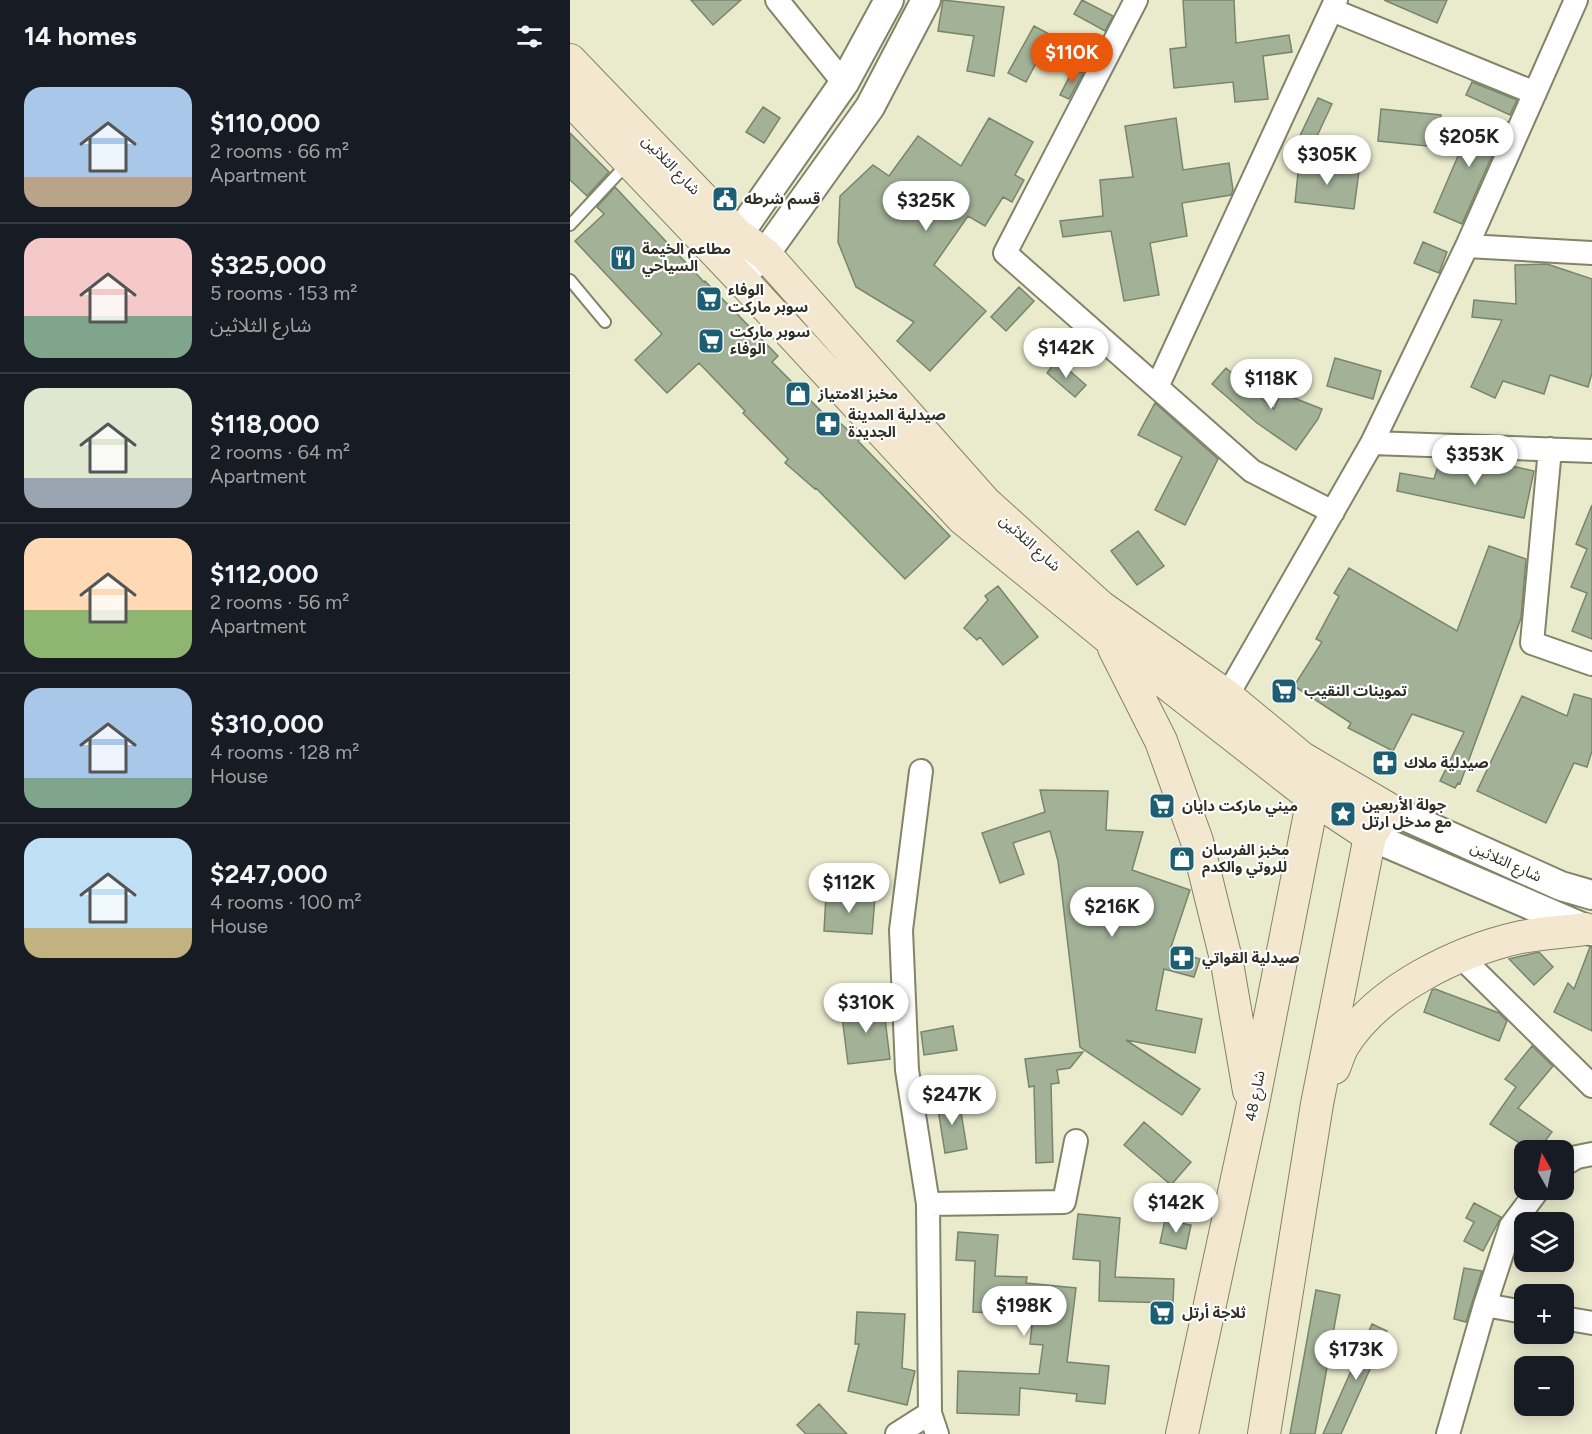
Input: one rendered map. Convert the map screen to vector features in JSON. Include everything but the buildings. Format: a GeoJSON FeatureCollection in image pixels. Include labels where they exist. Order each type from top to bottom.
{"type":"FeatureCollection","features":[{"type":"Feature","properties":{"kind":"main road","name":"شارع الثلاثين"},"geometry":{"type":"LineString","coordinates":[[570,60],[726,243],[739,278],[962,518],[1110,639],[1313,798],[1370,836]]}},
{"type":"Feature","properties":{"kind":"main road","name":"شارع الثلاثين"},"geometry":{"type":"LineString","coordinates":[[570,99],[629,162],[726,243],[765,254],[985,502],[1101,607],[1227,696],[1302,758],[1387,808]]}},
{"type":"Feature","properties":{"kind":"main road"},"geometry":{"type":"LineString","coordinates":[[1110,639],[1161,741],[1197,841],[1227,963],[1252,1109]]}},
{"type":"Feature","properties":{"kind":"main road","name":"شارع 48"},"geometry":{"type":"LineString","coordinates":[[1182,1434],[1252,1109],[1313,798],[1302,758]]}},
{"type":"Feature","properties":{"kind":"main road"},"geometry":{"type":"LineString","coordinates":[[1264,1434],[1317,1104],[1370,836],[1387,808]]}},
{"type":"Feature","properties":{"kind":"main road"},"geometry":{"type":"LineString","coordinates":[[1317,1104],[1343,1047],[1361,1023],[1389,997],[1460,956],[1489,945],[1523,937],[1588,930]]}},
{"type":"Feature","properties":{"kind":"street"},"geometry":{"type":"LineString","coordinates":[[777,0],[844,83]]}},
{"type":"Feature","properties":{"kind":"street"},"geometry":{"type":"LineString","coordinates":[[726,243],[844,83],[889,0]]}},
{"type":"Feature","properties":{"kind":"street"},"geometry":{"type":"LineString","coordinates":[[739,278],[765,254],[870,107],[926,0]]}},
{"type":"Feature","properties":{"kind":"street"},"geometry":{"type":"LineString","coordinates":[[1136,0],[1005,253],[1252,471],[1333,512]]}},
{"type":"Feature","properties":{"kind":"street"},"geometry":{"type":"LineString","coordinates":[[1227,696],[1372,442],[1467,246],[1576,0]]}},
{"type":"Feature","properties":{"kind":"street"},"geometry":{"type":"LineString","coordinates":[[1157,387],[1334,5],[1535,93]]}},
{"type":"Feature","properties":{"kind":"street"},"geometry":{"type":"LineString","coordinates":[[1467,246],[1592,253]]}},
{"type":"Feature","properties":{"kind":"street"},"geometry":{"type":"LineString","coordinates":[[1372,442],[1592,451]]}},
{"type":"Feature","properties":{"kind":"street"},"geometry":{"type":"LineString","coordinates":[[1550,449],[1532,643],[1592,664]]}},
{"type":"Feature","properties":{"kind":"street"},"geometry":{"type":"LineString","coordinates":[[921,771],[901,930],[907,1070],[928,1204],[930,1413],[937,1434]]}},
{"type":"Feature","properties":{"kind":"street","name":"شارع الثلاثين"},"geometry":{"type":"LineString","coordinates":[[1387,808],[1561,886],[1592,895]]}},
{"type":"Feature","properties":{"kind":"street","name":"شارع الثلاثين"},"geometry":{"type":"LineString","coordinates":[[1370,836],[1588,930]]}},
{"type":"Feature","properties":{"kind":"street"},"geometry":{"type":"LineString","coordinates":[[1460,956],[1592,1086]]}},
{"type":"Feature","properties":{"kind":"street"},"geometry":{"type":"LineString","coordinates":[[928,1204],[1064,1202],[1076,1141]]}},
{"type":"Feature","properties":{"kind":"street"},"geometry":{"type":"LineString","coordinates":[[1574,1159],[1592,1154]]}},
{"type":"Feature","properties":{"kind":"street"},"geometry":{"type":"LineString","coordinates":[[1448,1434],[1510,1226],[1530,1200]]}},
{"type":"Feature","properties":{"kind":"street"},"geometry":{"type":"LineString","coordinates":[[1485,1305],[1514,1310]]}},
{"type":"Feature","properties":{"kind":"street"},"geometry":{"type":"LineString","coordinates":[[1574,1320],[1592,1323]]}},
{"type":"Feature","properties":{"kind":"street"},"geometry":{"type":"LineString","coordinates":[[897,1434],[930,1413]]}},
{"type":"Feature","properties":{"kind":"lane"},"geometry":{"type":"LineString","coordinates":[[570,225],[629,162]]}},
{"type":"Feature","properties":{"kind":"lane"},"geometry":{"type":"LineString","coordinates":[[570,280],[605,322]]}},
{"type":"Feature","properties":{"kind":"place","name":"قسم شرطه"},"geometry":{"type":"Point","coordinates":[725,199]}},
{"type":"Feature","properties":{"kind":"place","name":"مطاعم الخيمة السياحي"},"geometry":{"type":"Point","coordinates":[623,258]}},
{"type":"Feature","properties":{"kind":"place","name":"الوفاء سوبر ماركت"},"geometry":{"type":"Point","coordinates":[709,299]}},
{"type":"Feature","properties":{"kind":"place","name":"سوبر ماركت الوفاء"},"geometry":{"type":"Point","coordinates":[711,341]}},
{"type":"Feature","properties":{"kind":"place","name":"مخبز الامتياز"},"geometry":{"type":"Point","coordinates":[798,394]}},
{"type":"Feature","properties":{"kind":"place","name":"صيدلية المدينة الجديدة"},"geometry":{"type":"Point","coordinates":[828,424]}},
{"type":"Feature","properties":{"kind":"place","name":"تموينات النقيب"},"geometry":{"type":"Point","coordinates":[1284,691]}},
{"type":"Feature","properties":{"kind":"place","name":"صيدلية ملاك"},"geometry":{"type":"Point","coordinates":[1385,763]}},
{"type":"Feature","properties":{"kind":"place","name":"ميني ماركت دايان"},"geometry":{"type":"Point","coordinates":[1162,806]}},
{"type":"Feature","properties":{"kind":"place","name":"جولة الأربعين مع مدخل ارتل"},"geometry":{"type":"Point","coordinates":[1343,814]}},
{"type":"Feature","properties":{"kind":"place","name":"مخبز الفرسان للروتي والكدم"},"geometry":{"type":"Point","coordinates":[1182,859]}},
{"type":"Feature","properties":{"kind":"place","name":"صيدلية القواتي"},"geometry":{"type":"Point","coordinates":[1182,958]}},
{"type":"Feature","properties":{"kind":"place","name":"ثلاجة أرتل"},"geometry":{"type":"Point","coordinates":[1162,1313]}}]}
